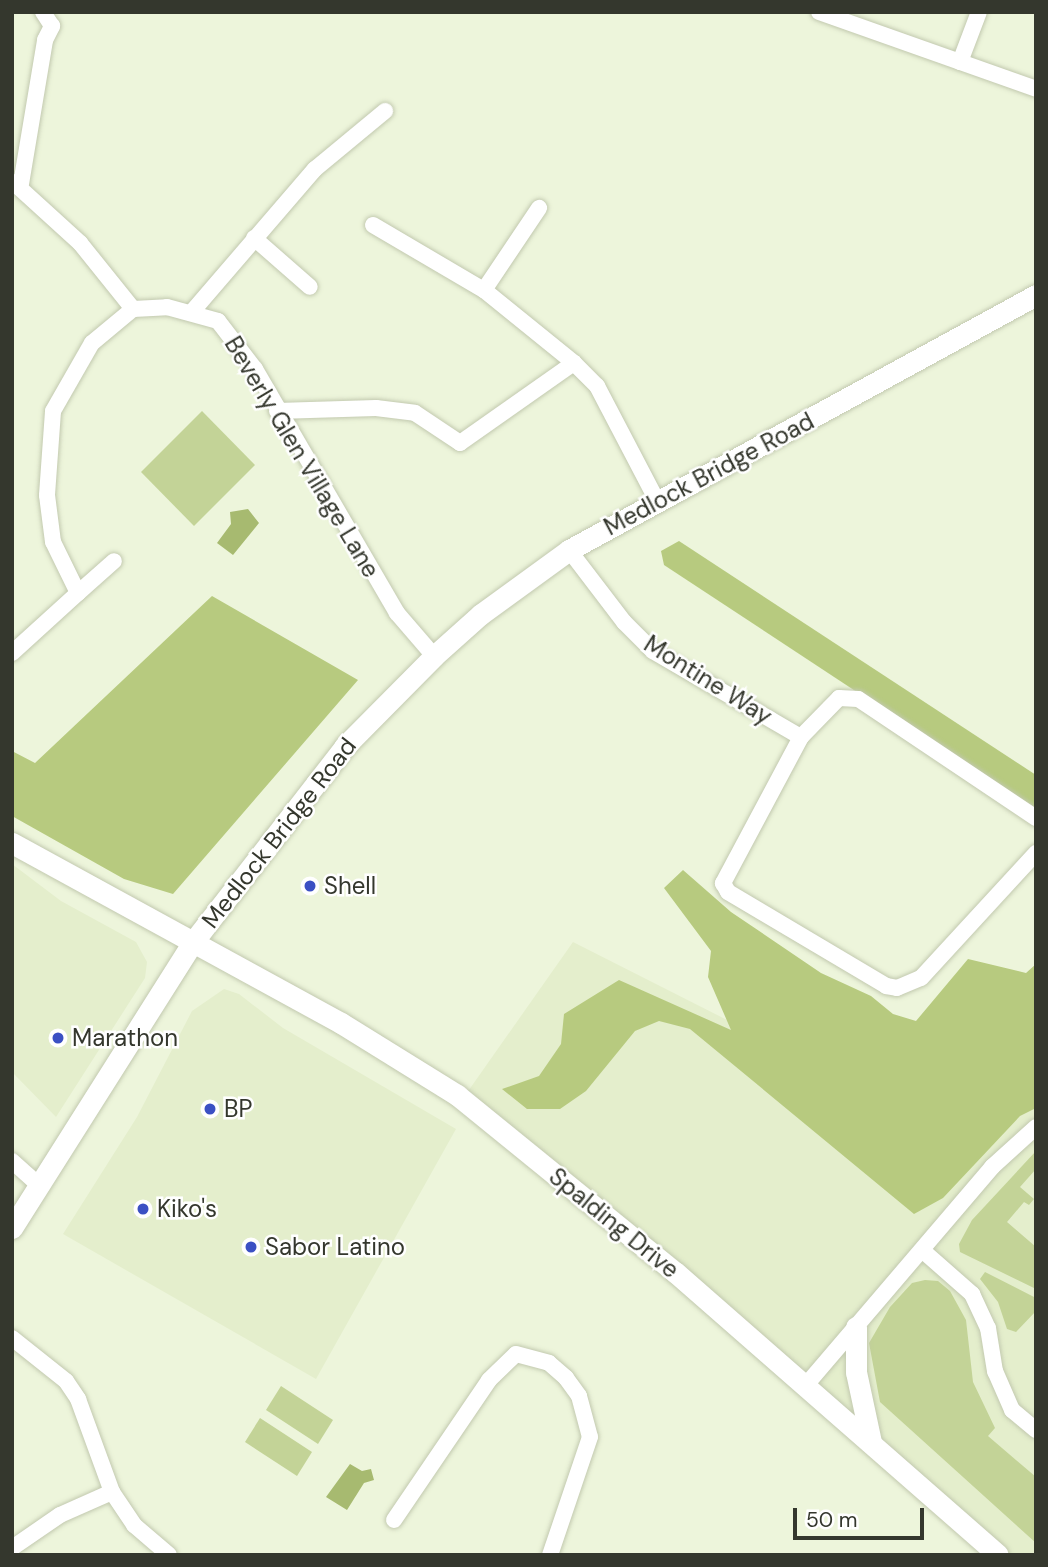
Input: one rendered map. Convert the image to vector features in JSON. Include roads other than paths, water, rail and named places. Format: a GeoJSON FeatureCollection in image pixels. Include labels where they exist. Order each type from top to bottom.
{"type":"FeatureCollection","features":[{"type":"Feature","properties":{"kind":"main road","name":"Medlock Bridge Road"},"geometry":{"type":"LineString","coordinates":[[12,1228],[194,942],[336,756],[434,656],[481,614],[569,550],[656,499],[1036,295]]}},
{"type":"Feature","properties":{"kind":"main road","name":"Spalding Drive"},"geometry":{"type":"LineString","coordinates":[[12,842],[341,1023],[457,1095],[806,1385],[998,1555]]}},
{"type":"Feature","properties":{"kind":"main road"},"geometry":{"type":"LineString","coordinates":[[856,1327],[856,1372],[871,1442]]}},
{"type":"Feature","properties":{"kind":"street"},"geometry":{"type":"LineString","coordinates":[[819,12],[1036,89]]}},
{"type":"Feature","properties":{"kind":"street"},"geometry":{"type":"LineString","coordinates":[[960,62],[979,12]]}},
{"type":"Feature","properties":{"kind":"street"},"geometry":{"type":"LineString","coordinates":[[51,17],[16,183],[80,243],[132,309],[92,342],[53,411],[47,495],[53,542],[78,593]]}},
{"type":"Feature","properties":{"kind":"street"},"geometry":{"type":"LineString","coordinates":[[191,313],[315,169],[385,111]]}},
{"type":"Feature","properties":{"kind":"street"},"geometry":{"type":"LineString","coordinates":[[484,290],[539,208]]}},
{"type":"Feature","properties":{"kind":"street"},"geometry":{"type":"LineString","coordinates":[[373,225],[484,290],[574,363],[597,386],[656,499]]}},
{"type":"Feature","properties":{"kind":"street"},"geometry":{"type":"LineString","coordinates":[[254,237],[310,287]]}},
{"type":"Feature","properties":{"kind":"street","name":"Beverly Glen Village Lane"},"geometry":{"type":"LineString","coordinates":[[132,309],[167,307],[218,321],[255,369],[277,411],[397,612],[434,656]]}},
{"type":"Feature","properties":{"kind":"street"},"geometry":{"type":"LineString","coordinates":[[277,411],[376,408],[415,413],[460,443],[574,363]]}},
{"type":"Feature","properties":{"kind":"street","name":"Montine Way"},"geometry":{"type":"LineString","coordinates":[[569,550],[624,622],[653,651],[801,737]]}},
{"type":"Feature","properties":{"kind":"street"},"geometry":{"type":"LineString","coordinates":[[12,653],[114,561]]}},
{"type":"Feature","properties":{"kind":"street"},"geometry":{"type":"LineString","coordinates":[[1036,818],[858,699],[839,698],[801,737],[723,883],[728,892],[886,986],[897,988],[921,978],[1036,853]]}},
{"type":"Feature","properties":{"kind":"street"},"geometry":{"type":"LineString","coordinates":[[806,1385],[992,1167],[1036,1127]]}},
{"type":"Feature","properties":{"kind":"street"},"geometry":{"type":"LineString","coordinates":[[12,1161],[40,1186]]}},
{"type":"Feature","properties":{"kind":"street"},"geometry":{"type":"LineString","coordinates":[[922,1250],[949,1269],[972,1294],[988,1328],[995,1371],[1012,1410],[1036,1430]]}},
{"type":"Feature","properties":{"kind":"street"},"geometry":{"type":"LineString","coordinates":[[12,1338],[66,1381],[78,1399],[112,1492],[134,1525],[169,1555]]}},
{"type":"Feature","properties":{"kind":"street"},"geometry":{"type":"LineString","coordinates":[[394,1520],[489,1380],[516,1354],[549,1363],[566,1378],[579,1396],[590,1437],[550,1555]]}},
{"type":"Feature","properties":{"kind":"street"},"geometry":{"type":"LineString","coordinates":[[12,1548],[60,1515],[112,1492]]}},
{"type":"Feature","properties":{"kind":"place","name":"Shell"},"geometry":{"type":"Point","coordinates":[310,886]}},
{"type":"Feature","properties":{"kind":"place","name":"Marathon"},"geometry":{"type":"Point","coordinates":[58,1038]}},
{"type":"Feature","properties":{"kind":"place","name":"BP"},"geometry":{"type":"Point","coordinates":[210,1109]}},
{"type":"Feature","properties":{"kind":"place","name":"Kiko's"},"geometry":{"type":"Point","coordinates":[143,1209]}},
{"type":"Feature","properties":{"kind":"place","name":"Sabor Latino"},"geometry":{"type":"Point","coordinates":[251,1247]}}]}
